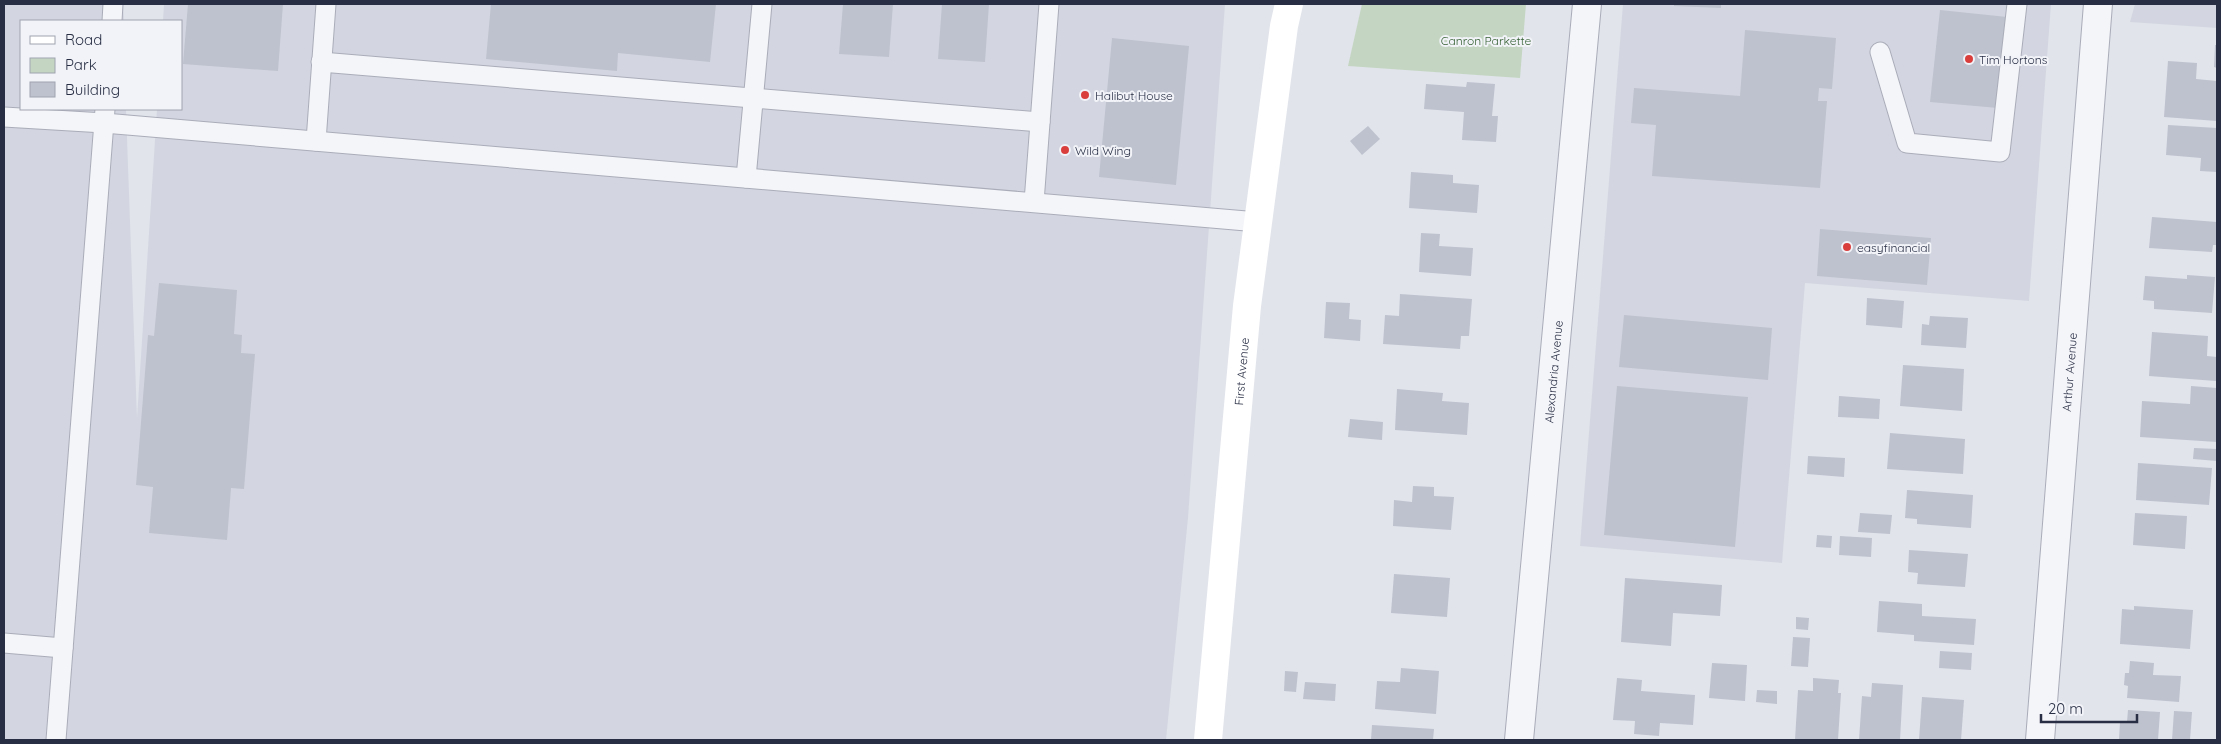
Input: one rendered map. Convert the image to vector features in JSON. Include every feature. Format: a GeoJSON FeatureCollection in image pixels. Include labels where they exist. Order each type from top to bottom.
{"type":"FeatureCollection","features":[{"type":"Feature","properties":{"kind":"main road","name":"First Avenue"},"geometry":{"type":"LineString","coordinates":[[1208,740],[1247,306],[1284,11]]}},
{"type":"Feature","properties":{"kind":"street","name":"Alexandria Avenue"},"geometry":{"type":"LineString","coordinates":[[1519,740],[1587,4]]}},
{"type":"Feature","properties":{"kind":"street","name":"Arthur Avenue"},"geometry":{"type":"LineString","coordinates":[[2040,740],[2098,4]]}},
{"type":"Feature","properties":{"kind":"lane"},"geometry":{"type":"LineString","coordinates":[[112,20],[113,4]]}},
{"type":"Feature","properties":{"kind":"lane"},"geometry":{"type":"LineString","coordinates":[[316,141],[326,4]]}},
{"type":"Feature","properties":{"kind":"lane"},"geometry":{"type":"LineString","coordinates":[[746,178],[762,4]]}},
{"type":"Feature","properties":{"kind":"lane"},"geometry":{"type":"LineString","coordinates":[[1034,202],[1049,4]]}},
{"type":"Feature","properties":{"kind":"lane"},"geometry":{"type":"LineString","coordinates":[[1880,52],[1907,143],[2000,152],[2017,4]]}},
{"type":"Feature","properties":{"kind":"lane"},"geometry":{"type":"LineString","coordinates":[[322,62],[1040,122]]}},
{"type":"Feature","properties":{"kind":"lane"},"geometry":{"type":"LineString","coordinates":[[4,117],[104,116],[316,141],[1258,222]]}},
{"type":"Feature","properties":{"kind":"lane"},"geometry":{"type":"LineString","coordinates":[[56,740],[104,116]]}},
{"type":"Feature","properties":{"kind":"lane"},"geometry":{"type":"LineString","coordinates":[[4,644],[63,648]]}},
{"type":"Feature","properties":{"kind":"shaded area"},"geometry":{"type":"Polygon","coordinates":[[[4,4],[123,4],[124,20],[20,20],[20,110],[126,110],[137,418],[157,110],[182,110],[182,20],[163,20],[164,4],[1225,4],[1188,518],[1166,740],[4,740],[4,4]]]}},
{"type":"Feature","properties":{"kind":"shaded area"},"geometry":{"type":"Polygon","coordinates":[[[1623,4],[2051,4],[2029,301],[1805,283],[1782,563],[1580,546],[1623,4]]]}},
{"type":"Feature","properties":{"kind":"shaded area"},"geometry":{"type":"Polygon","coordinates":[[[2135,4],[2217,4],[2217,28],[2130,22],[2135,4]]]}},
{"type":"Feature","properties":{"kind":"green space","name":"Canron Parkette"},"geometry":{"type":"Polygon","coordinates":[[[1362,4],[1526,4],[1520,78],[1348,66],[1362,4]]]}},
{"type":"Feature","properties":{"kind":"building"},"geometry":{"type":"Polygon","coordinates":[[[188,4],[283,4],[278,71],[183,64],[188,4]]]}},
{"type":"Feature","properties":{"kind":"building"},"geometry":{"type":"Polygon","coordinates":[[[491,4],[716,4],[710,62],[618,53],[617,71],[486,59],[491,4]]]}},
{"type":"Feature","properties":{"kind":"building"},"geometry":{"type":"Polygon","coordinates":[[[843,4],[893,4],[889,57],[839,54],[843,4]]]}},
{"type":"Feature","properties":{"kind":"building"},"geometry":{"type":"Polygon","coordinates":[[[942,4],[989,4],[985,62],[938,59],[942,4]]]}},
{"type":"Feature","properties":{"kind":"building"},"geometry":{"type":"Polygon","coordinates":[[[1674,4],[1721,4],[1721,8],[1674,6],[1674,4]]]}},
{"type":"Feature","properties":{"kind":"building","name":"Tim Hortons"},"geometry":{"type":"Polygon","coordinates":[[[1940,10],[2007,17],[1998,108],[1930,102],[1940,10]]]}},
{"type":"Feature","properties":{"kind":"building"},"geometry":{"type":"Polygon","coordinates":[[[1745,30],[1836,38],[1832,89],[1819,88],[1818,101],[1827,101],[1820,188],[1652,176],[1656,125],[1631,123],[1634,88],[1740,96],[1745,30]]]}},
{"type":"Feature","properties":{"kind":"building"},"geometry":{"type":"Polygon","coordinates":[[[1112,38],[1189,46],[1176,185],[1099,177],[1112,38]]]}},
{"type":"Feature","properties":{"kind":"building"},"geometry":{"type":"Polygon","coordinates":[[[2215,45],[2217,45],[2217,68],[2214,67],[2215,45]]]}},
{"type":"Feature","properties":{"kind":"building"},"geometry":{"type":"Polygon","coordinates":[[[2168,61],[2197,63],[2196,79],[2217,81],[2217,121],[2164,117],[2168,61]]]}},
{"type":"Feature","properties":{"kind":"building"},"geometry":{"type":"Polygon","coordinates":[[[1467,82],[1495,84],[1492,116],[1498,116],[1496,142],[1462,140],[1464,112],[1424,109],[1426,84],[1466,87],[1467,82]]]}},
{"type":"Feature","properties":{"kind":"building"},"geometry":{"type":"Polygon","coordinates":[[[2168,125],[2217,128],[2217,172],[2200,171],[2201,158],[2166,155],[2168,125]]]}},
{"type":"Feature","properties":{"kind":"building"},"geometry":{"type":"Polygon","coordinates":[[[1368,126],[1380,139],[1362,155],[1350,141],[1368,126]]]}},
{"type":"Feature","properties":{"kind":"building"},"geometry":{"type":"Polygon","coordinates":[[[1411,172],[1453,175],[1453,183],[1479,185],[1477,213],[1409,208],[1411,172]]]}},
{"type":"Feature","properties":{"kind":"building"},"geometry":{"type":"Polygon","coordinates":[[[2152,217],[2217,222],[2217,245],[2213,245],[2212,252],[2149,248],[2152,217]]]}},
{"type":"Feature","properties":{"kind":"building"},"geometry":{"type":"Polygon","coordinates":[[[1820,229],[1931,238],[1927,285],[1817,276],[1820,229]]]}},
{"type":"Feature","properties":{"kind":"building"},"geometry":{"type":"Polygon","coordinates":[[[1421,233],[1440,234],[1439,246],[1473,248],[1471,276],[1419,272],[1421,233]]]}},
{"type":"Feature","properties":{"kind":"building"},"geometry":{"type":"Polygon","coordinates":[[[2187,275],[2215,277],[2212,313],[2154,309],[2154,301],[2143,300],[2145,276],[2187,279],[2187,275]]]}},
{"type":"Feature","properties":{"kind":"building"},"geometry":{"type":"Polygon","coordinates":[[[159,283],[237,290],[234,334],[242,335],[241,353],[255,354],[244,489],[231,488],[227,540],[149,533],[153,487],[136,485],[148,335],[154,336],[159,283]]]}},
{"type":"Feature","properties":{"kind":"building"},"geometry":{"type":"Polygon","coordinates":[[[1400,294],[1472,299],[1469,336],[1461,336],[1460,349],[1383,344],[1385,315],[1399,316],[1400,294]]]}},
{"type":"Feature","properties":{"kind":"building"},"geometry":{"type":"Polygon","coordinates":[[[1867,298],[1904,301],[1902,328],[1866,325],[1867,298]]]}},
{"type":"Feature","properties":{"kind":"building"},"geometry":{"type":"Polygon","coordinates":[[[1326,302],[1350,303],[1349,319],[1361,320],[1360,341],[1324,338],[1326,302]]]}},
{"type":"Feature","properties":{"kind":"building"},"geometry":{"type":"Polygon","coordinates":[[[1624,315],[1772,328],[1768,380],[1619,367],[1624,315]]]}},
{"type":"Feature","properties":{"kind":"building"},"geometry":{"type":"Polygon","coordinates":[[[1930,316],[1968,318],[1966,348],[1921,345],[1922,324],[1929,325],[1930,316]]]}},
{"type":"Feature","properties":{"kind":"building"},"geometry":{"type":"Polygon","coordinates":[[[2152,332],[2208,336],[2207,356],[2217,357],[2216,381],[2149,376],[2152,332]]]}},
{"type":"Feature","properties":{"kind":"building"},"geometry":{"type":"Polygon","coordinates":[[[1903,365],[1964,369],[1962,411],[1900,406],[1903,365]]]}},
{"type":"Feature","properties":{"kind":"building"},"geometry":{"type":"Polygon","coordinates":[[[1617,386],[1748,397],[1735,547],[1604,535],[1617,386]]]}},
{"type":"Feature","properties":{"kind":"building"},"geometry":{"type":"Polygon","coordinates":[[[2191,386],[2217,388],[2217,442],[2140,437],[2142,401],[2190,404],[2191,386]]]}},
{"type":"Feature","properties":{"kind":"building"},"geometry":{"type":"Polygon","coordinates":[[[1397,389],[1443,393],[1442,401],[1469,403],[1467,435],[1395,430],[1397,389]]]}},
{"type":"Feature","properties":{"kind":"building"},"geometry":{"type":"Polygon","coordinates":[[[1839,396],[1880,399],[1879,419],[1838,417],[1839,396]]]}},
{"type":"Feature","properties":{"kind":"building"},"geometry":{"type":"Polygon","coordinates":[[[1350,419],[1383,422],[1382,440],[1348,437],[1350,419]]]}},
{"type":"Feature","properties":{"kind":"building"},"geometry":{"type":"Polygon","coordinates":[[[1890,433],[1965,439],[1963,474],[1887,469],[1890,433]]]}},
{"type":"Feature","properties":{"kind":"building"},"geometry":{"type":"Polygon","coordinates":[[[2194,448],[2217,449],[2217,461],[2193,459],[2194,448]]]}},
{"type":"Feature","properties":{"kind":"building"},"geometry":{"type":"Polygon","coordinates":[[[1808,456],[1845,458],[1844,477],[1807,474],[1808,456]]]}},
{"type":"Feature","properties":{"kind":"building"},"geometry":{"type":"Polygon","coordinates":[[[2138,463],[2212,468],[2209,505],[2136,500],[2138,463]]]}},
{"type":"Feature","properties":{"kind":"building"},"geometry":{"type":"Polygon","coordinates":[[[1413,486],[1434,487],[1434,496],[1454,497],[1451,530],[1393,526],[1394,500],[1412,502],[1413,486]]]}},
{"type":"Feature","properties":{"kind":"building"},"geometry":{"type":"Polygon","coordinates":[[[1907,490],[1973,495],[1971,528],[1917,524],[1917,519],[1905,518],[1907,490]]]}},
{"type":"Feature","properties":{"kind":"building"},"geometry":{"type":"Polygon","coordinates":[[[1860,513],[1892,515],[1890,534],[1858,532],[1860,513]]]}},
{"type":"Feature","properties":{"kind":"building"},"geometry":{"type":"Polygon","coordinates":[[[2135,513],[2187,516],[2185,549],[2133,545],[2135,513]]]}},
{"type":"Feature","properties":{"kind":"building"},"geometry":{"type":"Polygon","coordinates":[[[1817,535],[1832,536],[1831,548],[1816,547],[1817,535]]]}},
{"type":"Feature","properties":{"kind":"building"},"geometry":{"type":"Polygon","coordinates":[[[1840,536],[1872,538],[1871,557],[1839,555],[1840,536]]]}},
{"type":"Feature","properties":{"kind":"building"},"geometry":{"type":"Polygon","coordinates":[[[1909,550],[1968,554],[1965,587],[1917,584],[1918,573],[1908,572],[1909,550]]]}},
{"type":"Feature","properties":{"kind":"building"},"geometry":{"type":"Polygon","coordinates":[[[1394,574],[1450,578],[1447,617],[1391,613],[1394,574]]]}},
{"type":"Feature","properties":{"kind":"building"},"geometry":{"type":"Polygon","coordinates":[[[1625,578],[1722,585],[1720,616],[1673,613],[1671,646],[1621,642],[1625,578]]]}},
{"type":"Feature","properties":{"kind":"building"},"geometry":{"type":"Polygon","coordinates":[[[1879,601],[1922,604],[1922,616],[1976,619],[1974,645],[1914,641],[1914,635],[1877,632],[1879,601]]]}},
{"type":"Feature","properties":{"kind":"building"},"geometry":{"type":"Polygon","coordinates":[[[2134,606],[2193,610],[2190,649],[2120,644],[2122,609],[2134,610],[2134,606]]]}},
{"type":"Feature","properties":{"kind":"building"},"geometry":{"type":"Polygon","coordinates":[[[1796,617],[1809,618],[1808,630],[1796,629],[1796,617]]]}},
{"type":"Feature","properties":{"kind":"building"},"geometry":{"type":"Polygon","coordinates":[[[1793,637],[1810,638],[1808,667],[1791,666],[1793,637]]]}},
{"type":"Feature","properties":{"kind":"building"},"geometry":{"type":"Polygon","coordinates":[[[1940,651],[1972,653],[1971,670],[1939,668],[1940,651]]]}},
{"type":"Feature","properties":{"kind":"building"},"geometry":{"type":"Polygon","coordinates":[[[2130,661],[2154,663],[2153,675],[2181,676],[2179,702],[2127,698],[2128,686],[2124,685],[2125,673],[2129,673],[2130,661]]]}},
{"type":"Feature","properties":{"kind":"building"},"geometry":{"type":"Polygon","coordinates":[[[1712,663],[1747,665],[1745,701],[1709,698],[1712,663]]]}},
{"type":"Feature","properties":{"kind":"building"},"geometry":{"type":"Polygon","coordinates":[[[1401,668],[1439,671],[1436,714],[1375,709],[1377,681],[1400,682],[1401,668]]]}},
{"type":"Feature","properties":{"kind":"building"},"geometry":{"type":"Polygon","coordinates":[[[1285,671],[1298,672],[1296,692],[1284,691],[1285,671]]]}},
{"type":"Feature","properties":{"kind":"building"},"geometry":{"type":"Polygon","coordinates":[[[1617,678],[1642,680],[1641,691],[1695,695],[1693,725],[1660,723],[1659,736],[1634,734],[1635,721],[1613,720],[1617,678]]]}},
{"type":"Feature","properties":{"kind":"building"},"geometry":{"type":"Polygon","coordinates":[[[1813,678],[1839,680],[1838,693],[1841,693],[1838,740],[1795,740],[1798,690],[1813,691],[1813,678]]]}},
{"type":"Feature","properties":{"kind":"building"},"geometry":{"type":"Polygon","coordinates":[[[1305,682],[1336,684],[1335,701],[1303,699],[1305,682]]]}},
{"type":"Feature","properties":{"kind":"building"},"geometry":{"type":"Polygon","coordinates":[[[1872,683],[1903,685],[1900,740],[1859,740],[1862,696],[1871,697],[1872,683]]]}},
{"type":"Feature","properties":{"kind":"building"},"geometry":{"type":"Polygon","coordinates":[[[1757,690],[1777,691],[1777,704],[1756,702],[1757,690]]]}},
{"type":"Feature","properties":{"kind":"building"},"geometry":{"type":"Polygon","coordinates":[[[1922,697],[1964,700],[1961,740],[1919,740],[1922,697]]]}},
{"type":"Feature","properties":{"kind":"building"},"geometry":{"type":"Polygon","coordinates":[[[2128,710],[2160,712],[2158,740],[2119,740],[2120,722],[2127,722],[2128,710]]]}},
{"type":"Feature","properties":{"kind":"building"},"geometry":{"type":"Polygon","coordinates":[[[2174,711],[2192,712],[2190,740],[2172,740],[2174,711]]]}},
{"type":"Feature","properties":{"kind":"building"},"geometry":{"type":"Polygon","coordinates":[[[1372,725],[1434,729],[1433,740],[1371,740],[1372,725]]]}},
{"type":"Feature","properties":{"kind":"place","name":"Tim Hortons"},"geometry":{"type":"Point","coordinates":[1969,59]}},
{"type":"Feature","properties":{"kind":"place","name":"Halibut House"},"geometry":{"type":"Point","coordinates":[1085,95]}},
{"type":"Feature","properties":{"kind":"place","name":"Wild Wing"},"geometry":{"type":"Point","coordinates":[1065,150]}},
{"type":"Feature","properties":{"kind":"place","name":"easyfinancial"},"geometry":{"type":"Point","coordinates":[1847,247]}}]}
